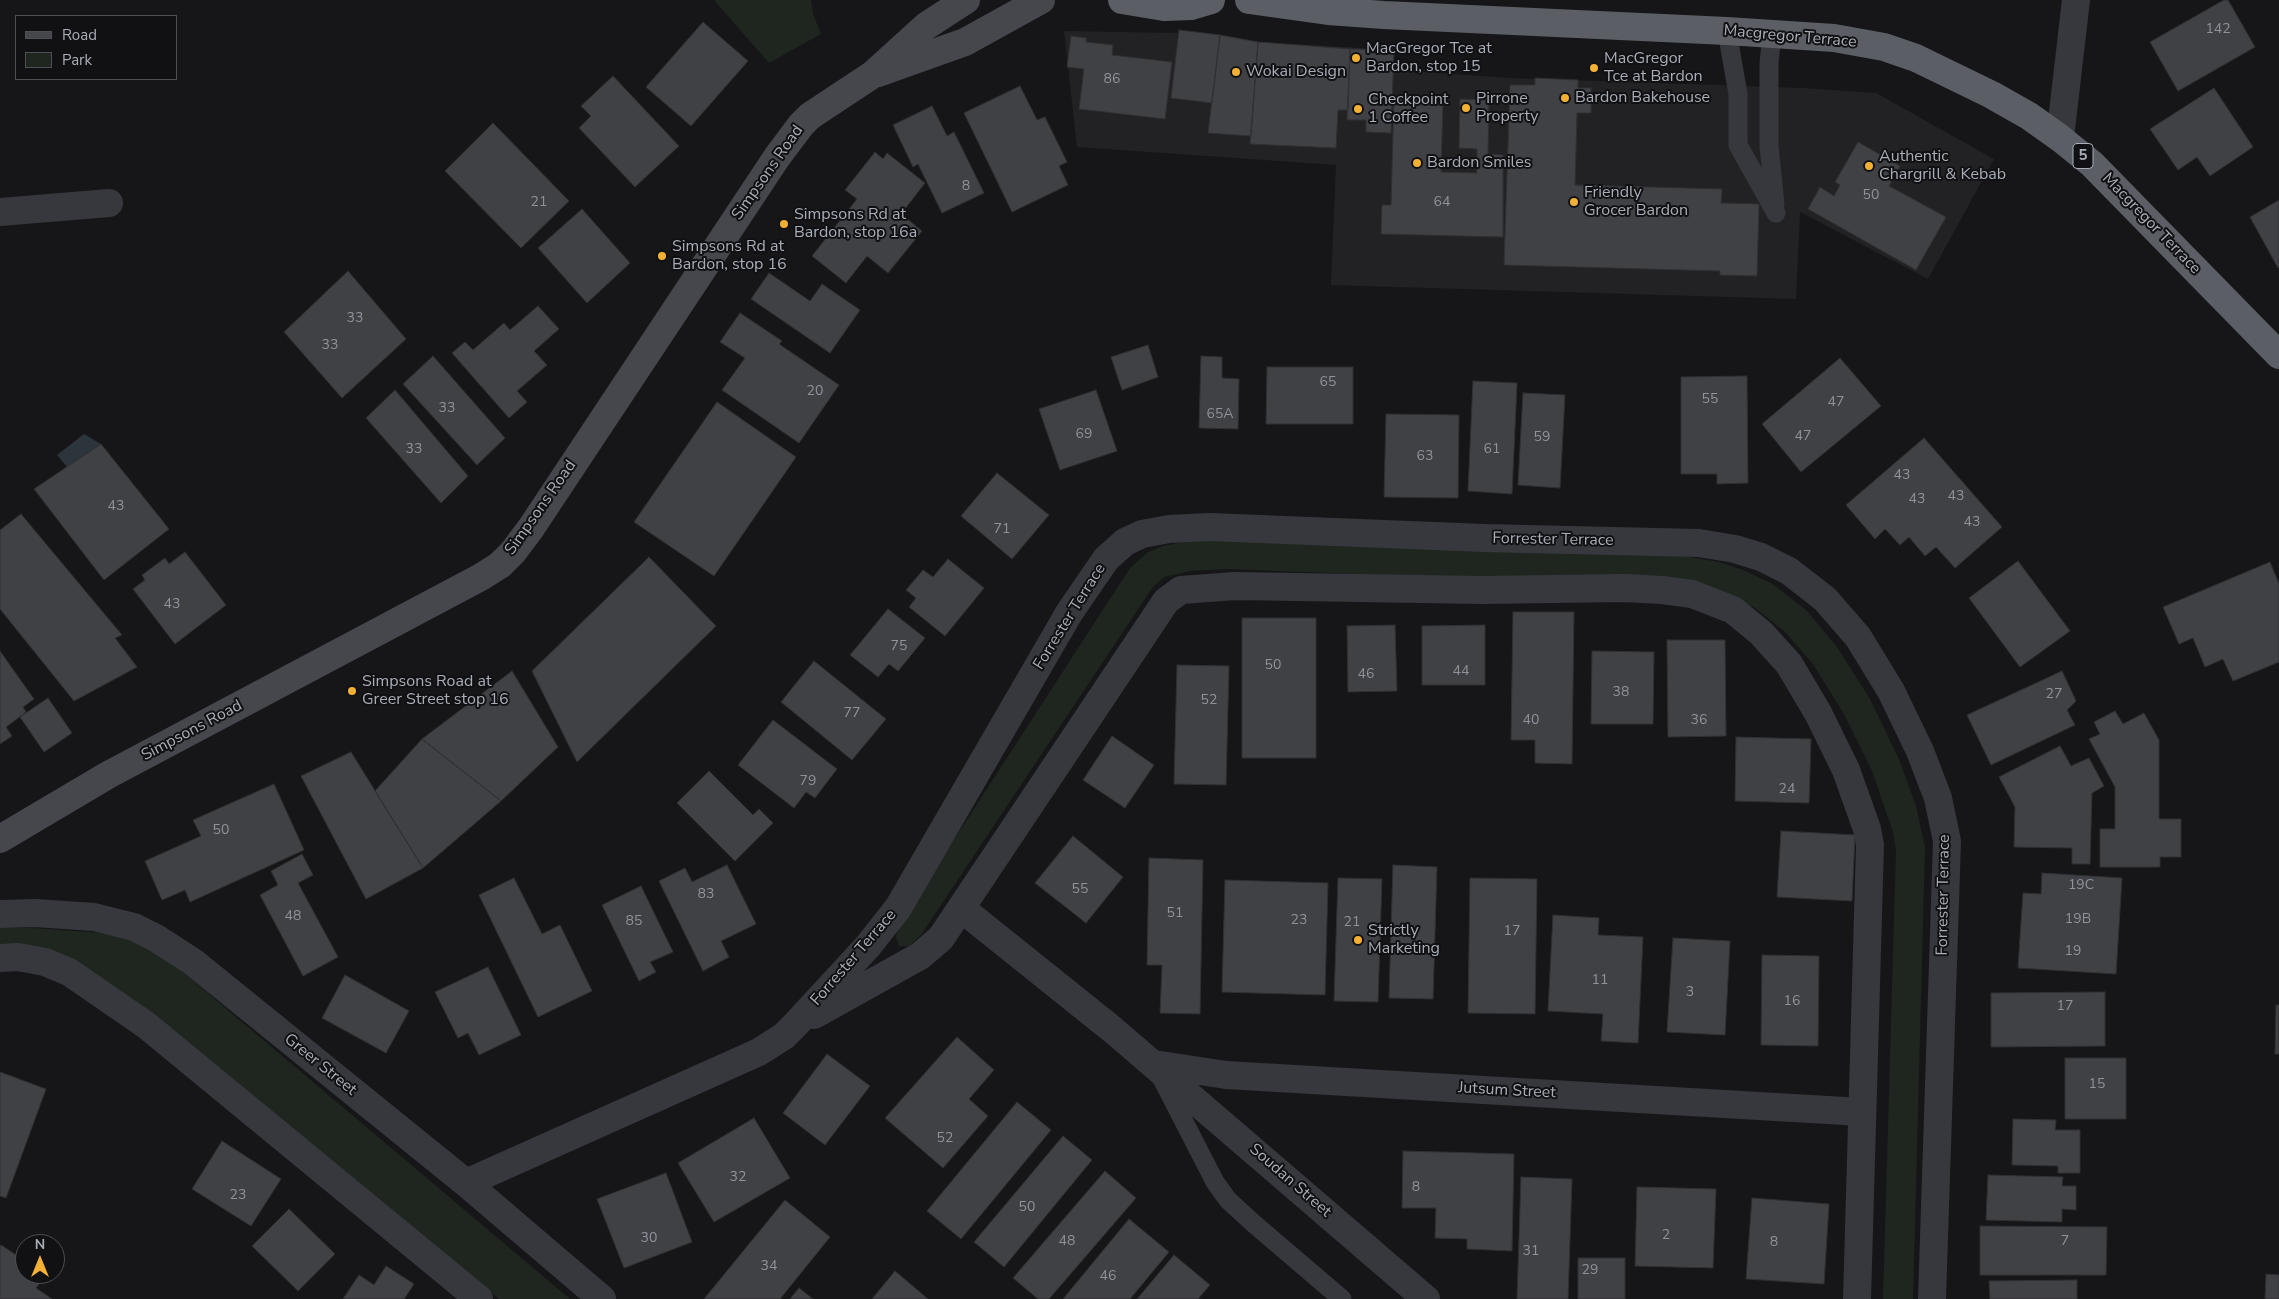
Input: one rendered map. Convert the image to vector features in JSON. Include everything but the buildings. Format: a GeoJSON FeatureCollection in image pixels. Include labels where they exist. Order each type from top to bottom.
{"type":"FeatureCollection","features":[{"type":"Feature","properties":{"kind":"highway"},"geometry":{"type":"LineString","coordinates":[[1122,0],[1191,6],[1211,0]]}},
{"type":"Feature","properties":{"kind":"highway","name":"Macgregor Terrace"},"geometry":{"type":"LineString","coordinates":[[1249,0],[1328,11],[1384,15],[1772,33],[1856,42],[1916,58],[1992,95],[2029,116],[2092,164],[2279,355]]}},
{"type":"Feature","properties":{"kind":"main road"},"geometry":{"type":"LineString","coordinates":[[926,26],[942,0]]}},
{"type":"Feature","properties":{"kind":"main road","name":"Simpsons Road"},"geometry":{"type":"LineString","coordinates":[[0,839],[108,775],[481,577],[500,565],[513,552],[531,528],[753,192],[793,135],[810,116],[872,75],[926,26],[966,0]]}},
{"type":"Feature","properties":{"kind":"main road","name":"Simpsons Road"},"geometry":{"type":"LineString","coordinates":[[872,75],[965,42],[1041,0]]}},
{"type":"Feature","properties":{"kind":"street"},"geometry":{"type":"LineString","coordinates":[[2060,138],[2076,0]]}},
{"type":"Feature","properties":{"kind":"street"},"geometry":{"type":"LineString","coordinates":[[0,212],[109,203]]}},
{"type":"Feature","properties":{"kind":"street","name":"Forrester Terrace"},"geometry":{"type":"LineString","coordinates":[[466,1183],[759,1052],[773,1044],[795,1025],[868,946],[898,908],[1070,613],[1106,559],[1125,542],[1142,534],[1169,529],[1210,527],[1484,538],[1699,543],[1735,549],[1761,557],[1789,571],[1825,599],[1858,636],[1891,690],[1920,751],[1938,798],[1947,841],[1932,1299]]}},
{"type":"Feature","properties":{"kind":"street","name":"Forrester Terrace"},"geometry":{"type":"LineString","coordinates":[[795,1025],[928,951],[941,938],[1166,601],[1181,590],[1235,586],[1482,590],[1624,588],[1692,594],[1732,610],[1761,633],[1789,664],[1818,713],[1846,770],[1862,813],[1870,845],[1857,1299]]}},
{"type":"Feature","properties":{"kind":"street","name":"Soudan Street"},"geometry":{"type":"LineString","coordinates":[[962,909],[1154,1064],[1426,1299]]}},
{"type":"Feature","properties":{"kind":"street","name":"Greer Street"},"geometry":{"type":"LineString","coordinates":[[0,914],[35,913],[94,917],[121,922],[151,935],[193,962],[466,1183],[602,1299]]}},
{"type":"Feature","properties":{"kind":"street"},"geometry":{"type":"LineString","coordinates":[[0,958],[18,958],[46,962],[69,972],[146,1024],[478,1299]]}},
{"type":"Feature","properties":{"kind":"street","name":"Jutsum Street"},"geometry":{"type":"LineString","coordinates":[[1154,1064],[1226,1075],[1862,1112]]}},
{"type":"Feature","properties":{"kind":"lane"},"geometry":{"type":"LineString","coordinates":[[1727,31],[1738,94],[1738,145],[1776,213],[1769,146],[1769,64],[1772,33]]}},
{"type":"Feature","properties":{"kind":"lane"},"geometry":{"type":"LineString","coordinates":[[1738,145],[1769,146]]}},
{"type":"Feature","properties":{"kind":"lane","name":"Soudan Street"},"geometry":{"type":"LineString","coordinates":[[1154,1064],[1215,1182],[1228,1200],[1252,1223],[1342,1299]]}},
{"type":"Feature","properties":{"kind":"shaded area"},"geometry":{"type":"Polygon","coordinates":[[[1179,30],[1258,42],[1394,50],[1394,70],[1510,78],[1803,88],[1876,93],[1994,159],[1928,279],[1800,212],[1796,299],[1331,285],[1336,165],[1077,147],[1064,31],[1178,33],[1179,30]]]}},
{"type":"Feature","properties":{"kind":"shaded area"},"geometry":{"type":"Polygon","coordinates":[[[84,434],[101,444],[67,467],[57,455],[84,434]]]}},
{"type":"Feature","properties":{"kind":"green space"},"geometry":{"type":"Polygon","coordinates":[[[714,0],[811,0],[813,14],[821,34],[769,63],[714,0]]]}},
{"type":"Feature","properties":{"kind":"green space"},"geometry":{"type":"Polygon","coordinates":[[[1229,540],[1684,556],[1719,562],[1743,570],[1771,583],[1806,610],[1837,647],[1870,699],[1899,759],[1916,806],[1925,847],[1913,1299],[1883,1299],[1896,850],[1893,832],[1872,771],[1844,714],[1813,664],[1785,632],[1755,608],[1732,597],[1642,585],[1229,569],[1191,571],[1164,577],[1153,587],[921,935],[909,946],[899,946],[896,937],[898,926],[1130,568],[1148,552],[1163,546],[1188,541],[1229,540]]]}},
{"type":"Feature","properties":{"kind":"green space"},"geometry":{"type":"Polygon","coordinates":[[[0,928],[33,928],[104,933],[129,939],[150,949],[184,973],[570,1299],[499,1299],[154,1014],[0,946],[0,928]]]}},
{"type":"Feature","properties":{"kind":"place","name":"MacGregor Tce at Bardon, stop 15"},"geometry":{"type":"Point","coordinates":[1356,58]}},
{"type":"Feature","properties":{"kind":"place","name":"MacGregor Tce at Bardon"},"geometry":{"type":"Point","coordinates":[1594,68]}},
{"type":"Feature","properties":{"kind":"place","name":"Wokai Design"},"geometry":{"type":"Point","coordinates":[1236,72]}},
{"type":"Feature","properties":{"kind":"place","name":"Bardon Bakehouse"},"geometry":{"type":"Point","coordinates":[1565,98]}},
{"type":"Feature","properties":{"kind":"place","name":"Pirrone Property"},"geometry":{"type":"Point","coordinates":[1466,108]}},
{"type":"Feature","properties":{"kind":"place","name":"Checkpoint 1 Coffee"},"geometry":{"type":"Point","coordinates":[1358,109]}},
{"type":"Feature","properties":{"kind":"place","name":"Bardon Smiles"},"geometry":{"type":"Point","coordinates":[1417,163]}},
{"type":"Feature","properties":{"kind":"place","name":"Authentic Chargrill & Kebab"},"geometry":{"type":"Point","coordinates":[1869,166]}},
{"type":"Feature","properties":{"kind":"place","name":"Friendly Grocer Bardon"},"geometry":{"type":"Point","coordinates":[1574,202]}},
{"type":"Feature","properties":{"kind":"place","name":"Simpsons Rd at Bardon, stop 16a"},"geometry":{"type":"Point","coordinates":[784,224]}},
{"type":"Feature","properties":{"kind":"place","name":"Simpsons Rd at Bardon, stop 16"},"geometry":{"type":"Point","coordinates":[662,256]}},
{"type":"Feature","properties":{"kind":"place","name":"Simpsons Road at Greer Street stop 16"},"geometry":{"type":"Point","coordinates":[352,691]}},
{"type":"Feature","properties":{"kind":"place","name":"Strictly Marketing"},"geometry":{"type":"Point","coordinates":[1358,940]}}]}
